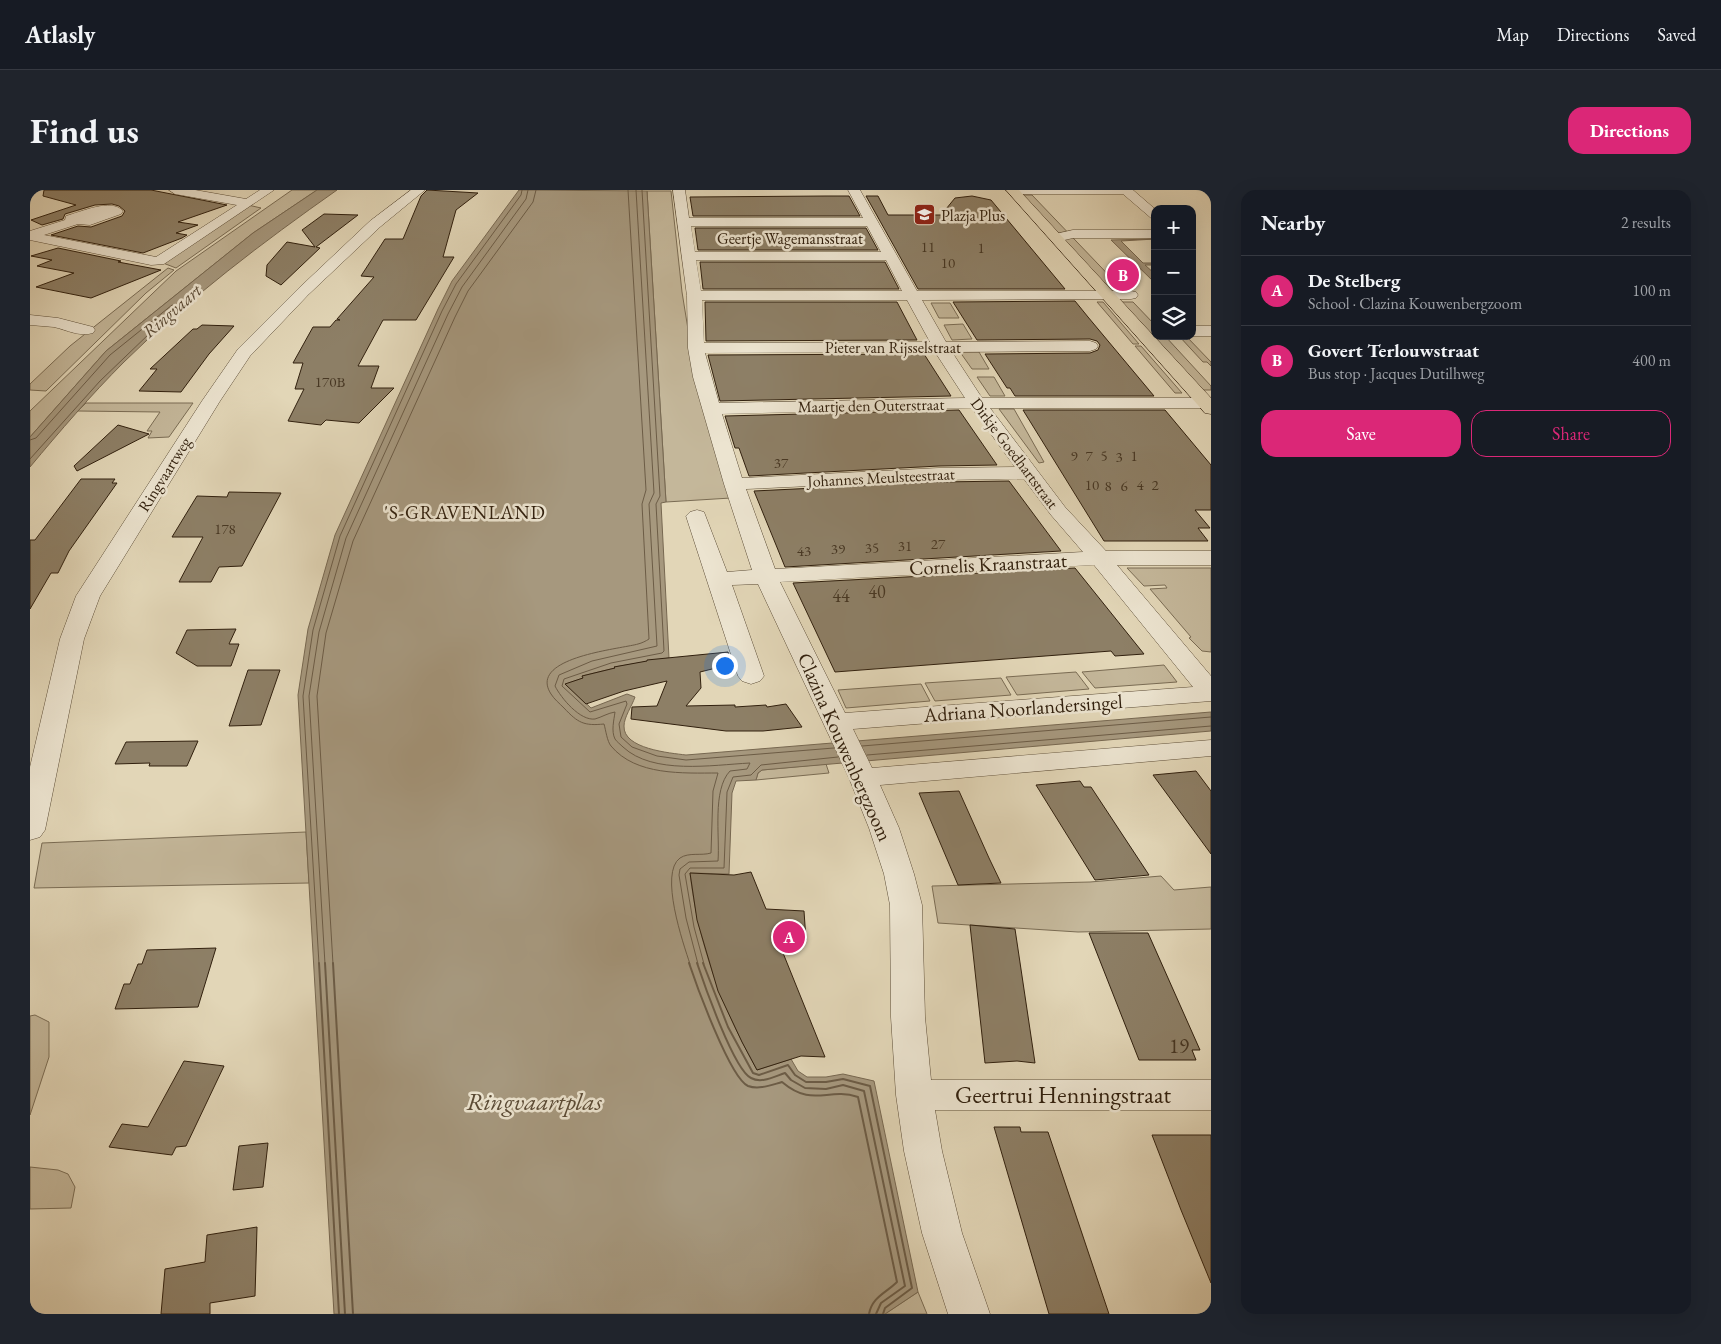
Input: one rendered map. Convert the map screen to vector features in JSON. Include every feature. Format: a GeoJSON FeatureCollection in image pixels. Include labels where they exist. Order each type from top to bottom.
{"type":"FeatureCollection","features":[{"type":"Feature","properties":{"kind":"main road"},"geometry":{"type":"LineString","coordinates":[[1012,190],[1209,405]]}},
{"type":"Feature","properties":{"kind":"main road"},"geometry":{"type":"LineString","coordinates":[[1032,190],[1042,201]]}},
{"type":"Feature","properties":{"kind":"main road"},"geometry":{"type":"LineString","coordinates":[[1061,220],[1073,234],[1088,240]]}},
{"type":"Feature","properties":{"kind":"main road"},"geometry":{"type":"LineString","coordinates":[[1118,282],[1143,308]]}},
{"type":"Feature","properties":{"kind":"street"},"geometry":{"type":"LineString","coordinates":[[175,190],[258,194]]}},
{"type":"Feature","properties":{"kind":"street","name":"Ringvaartweg"},"geometry":{"type":"LineString","coordinates":[[30,830],[72,639],[88,596],[206,409],[244,353],[303,292],[375,224],[419,190]]}},
{"type":"Feature","properties":{"kind":"street","name":"Clazina Kouwenbergzoom"},"geometry":{"type":"LineString","coordinates":[[679,190],[694,296],[696,348],[734,484],[766,577],[860,772],[884,828],[899,874],[906,905],[908,1018],[914,1095],[923,1152],[942,1233],[969,1314]]}},
{"type":"Feature","properties":{"kind":"street","name":"Dirkje Goedhartstraat"},"geometry":{"type":"LineString","coordinates":[[854,190],[940,346],[977,403],[1058,511],[1100,558],[1211,693]]}},
{"type":"Feature","properties":{"kind":"street"},"geometry":{"type":"LineString","coordinates":[[1012,190],[1126,190],[1151,212]]}},
{"type":"Feature","properties":{"kind":"street"},"geometry":{"type":"LineString","coordinates":[[30,236],[151,261],[159,260],[258,194]]}},
{"type":"Feature","properties":{"kind":"street"},"geometry":{"type":"LineString","coordinates":[[30,236],[78,220]]}},
{"type":"Feature","properties":{"kind":"street"},"geometry":{"type":"LineString","coordinates":[[685,222],[871,222]]}},
{"type":"Feature","properties":{"kind":"street"},"geometry":{"type":"LineString","coordinates":[[1056,238],[1073,234]]}},
{"type":"Feature","properties":{"kind":"street"},"geometry":{"type":"LineString","coordinates":[[1088,240],[1151,234]]}},
{"type":"Feature","properties":{"kind":"street","name":"Geertje Wagemansstraat"},"geometry":{"type":"LineString","coordinates":[[689,256],[891,256]]}},
{"type":"Feature","properties":{"kind":"street"},"geometry":{"type":"LineString","coordinates":[[694,296],[1131,295]]}},
{"type":"Feature","properties":{"kind":"street"},"geometry":{"type":"LineString","coordinates":[[30,320],[58,323],[71,328],[87,330]]}},
{"type":"Feature","properties":{"kind":"street","name":"Pieter van Rijsselstraat"},"geometry":{"type":"LineString","coordinates":[[696,348],[1090,346]]}},
{"type":"Feature","properties":{"kind":"street","name":"Maartje den Outerstraat"},"geometry":{"type":"LineString","coordinates":[[712,409],[977,403],[1209,405]]}},
{"type":"Feature","properties":{"kind":"street","name":"Johannes Meulsteestraat"},"geometry":{"type":"LineString","coordinates":[[734,484],[939,474],[1028,473]]}},
{"type":"Feature","properties":{"kind":"street"},"geometry":{"type":"LineString","coordinates":[[696,516],[750,676]]}},
{"type":"Feature","properties":{"kind":"street","name":"Cornelis Kraanstraat"},"geometry":{"type":"LineString","coordinates":[[718,579],[1100,558],[1211,558]]}},
{"type":"Feature","properties":{"kind":"street","name":"Adriana Noorlandersingel"},"geometry":{"type":"LineString","coordinates":[[839,729],[1211,693]]}},
{"type":"Feature","properties":{"kind":"street"},"geometry":{"type":"LineString","coordinates":[[860,772],[1211,748]]}},
{"type":"Feature","properties":{"kind":"street","name":"Geertrui Henningstraat"},"geometry":{"type":"LineString","coordinates":[[914,1095],[1211,1095]]}},
{"type":"Feature","properties":{"kind":"shaded area"},"geometry":{"type":"Polygon","coordinates":[[[292,190],[317,190],[253,233],[106,351],[30,437],[30,411],[176,271],[292,190]]]}},
{"type":"Feature","properties":{"kind":"shaded area"},"geometry":{"type":"Polygon","coordinates":[[[647,191],[671,191],[682,292],[691,348],[731,498],[666,502],[647,191]]]}},
{"type":"Feature","properties":{"kind":"shaded area"},"geometry":{"type":"Polygon","coordinates":[[[1023,195],[1032,195],[1121,288],[1107,288],[1023,195]]]}},
{"type":"Feature","properties":{"kind":"shaded area"},"geometry":{"type":"Polygon","coordinates":[[[248,205],[261,208],[176,268],[163,263],[248,205]]]}},
{"type":"Feature","properties":{"kind":"shaded area"},"geometry":{"type":"Polygon","coordinates":[[[168,268],[174,270],[146,293],[46,391],[30,390],[30,384],[70,346],[168,268]]]}},
{"type":"Feature","properties":{"kind":"shaded area"},"geometry":{"type":"Polygon","coordinates":[[[1097,302],[1103,302],[1139,344],[1133,344],[1097,302]]]}},
{"type":"Feature","properties":{"kind":"shaded area"},"geometry":{"type":"Polygon","coordinates":[[[1121,302],[1133,302],[1151,321],[1151,335],[1121,302]]]}},
{"type":"Feature","properties":{"kind":"shaded area"},"geometry":{"type":"Polygon","coordinates":[[[931,303],[950,303],[959,318],[939,318],[931,303]]]}},
{"type":"Feature","properties":{"kind":"shaded area"},"geometry":{"type":"Polygon","coordinates":[[[963,324],[972,339],[952,340],[944,325],[963,324]]]}},
{"type":"Feature","properties":{"kind":"shaded area"},"geometry":{"type":"Polygon","coordinates":[[[1156,340],[1169,340],[1211,386],[1211,390],[1201,390],[1156,340]]]}},
{"type":"Feature","properties":{"kind":"shaded area"},"geometry":{"type":"Polygon","coordinates":[[[1183,340],[1190,340],[1211,362],[1211,366],[1207,362],[1203,362],[1183,340]]]}},
{"type":"Feature","properties":{"kind":"shaded area"},"geometry":{"type":"Polygon","coordinates":[[[1135,346],[1141,346],[1182,393],[1175,393],[1135,346]]]}},
{"type":"Feature","properties":{"kind":"shaded area"},"geometry":{"type":"Polygon","coordinates":[[[960,352],[979,352],[989,369],[972,369],[960,352]]]}},
{"type":"Feature","properties":{"kind":"shaded area"},"geometry":{"type":"Polygon","coordinates":[[[977,377],[994,377],[1005,396],[990,396],[977,377]]]}},
{"type":"Feature","properties":{"kind":"shaded area"},"geometry":{"type":"Polygon","coordinates":[[[86,403],[193,403],[169,437],[148,438],[152,431],[147,431],[160,412],[78,411],[86,403]]]}},
{"type":"Feature","properties":{"kind":"shaded area"},"geometry":{"type":"Polygon","coordinates":[[[999,409],[1014,409],[1044,462],[1039,463],[999,409]]]}},
{"type":"Feature","properties":{"kind":"shaded area"},"geometry":{"type":"Polygon","coordinates":[[[1127,568],[1211,568],[1211,652],[1202,651],[1189,638],[1191,637],[1150,589],[1167,588],[1165,585],[1144,586],[1127,568]]]}},
{"type":"Feature","properties":{"kind":"shaded area"},"geometry":{"type":"Polygon","coordinates":[[[1164,665],[1177,682],[1095,688],[1082,672],[1164,665]]]}},
{"type":"Feature","properties":{"kind":"shaded area"},"geometry":{"type":"Polygon","coordinates":[[[1076,672],[1089,689],[1017,695],[1006,677],[1076,672]]]}},
{"type":"Feature","properties":{"kind":"shaded area"},"geometry":{"type":"Polygon","coordinates":[[[1001,678],[1011,695],[935,701],[925,683],[1001,678]]]}},
{"type":"Feature","properties":{"kind":"shaded area"},"geometry":{"type":"Polygon","coordinates":[[[921,684],[930,701],[846,708],[838,690],[921,684]]]}},
{"type":"Feature","properties":{"kind":"shaded area"},"geometry":{"type":"Polygon","coordinates":[[[826,764],[829,773],[756,780],[758,773],[762,770],[826,764]]]}},
{"type":"Feature","properties":{"kind":"shaded area"},"geometry":{"type":"Polygon","coordinates":[[[306,832],[309,883],[34,888],[42,843],[306,832]]]}},
{"type":"Feature","properties":{"kind":"shaded area"},"geometry":{"type":"Polygon","coordinates":[[[1161,876],[1174,890],[1211,887],[1211,929],[1078,932],[938,923],[932,886],[1090,882],[1161,876]]]}},
{"type":"Feature","properties":{"kind":"shaded area"},"geometry":{"type":"Polygon","coordinates":[[[35,1015],[49,1022],[49,1057],[30,1115],[30,1016],[35,1015]]]}},
{"type":"Feature","properties":{"kind":"shaded area"},"geometry":{"type":"Polygon","coordinates":[[[30,1167],[58,1170],[68,1174],[75,1187],[71,1208],[30,1209],[30,1167]]]}},
{"type":"Feature","properties":{"kind":"shaded area"},"geometry":{"type":"Polygon","coordinates":[[[918,1292],[927,1314],[885,1314],[918,1292]]]}},
{"type":"Feature","properties":{"kind":"water","name":"Ringvaart"},"geometry":{"type":"Polygon","coordinates":[[[317,190],[337,190],[227,272],[174,315],[100,387],[30,467],[30,437],[106,351],[253,233],[317,190]]]}},
{"type":"Feature","properties":{"kind":"water","name":"Ringvaartplas"},"geometry":{"type":"Polygon","coordinates":[[[519,190],[647,191],[666,502],[661,503],[669,658],[614,667],[582,676],[583,678],[566,684],[591,708],[627,694],[635,697],[624,723],[626,734],[631,740],[649,748],[686,755],[1211,712],[1211,731],[762,770],[758,773],[756,780],[736,781],[732,793],[729,874],[690,873],[705,950],[733,1023],[757,1070],[791,1059],[798,1071],[807,1077],[826,1077],[843,1074],[874,1081],[918,1292],[885,1314],[334,1314],[298,695],[308,629],[335,535],[438,309],[452,281],[519,190]]]}},
{"type":"Feature","properties":{"kind":"water"},"geometry":{"type":"Polygon","coordinates":[[[1151,239],[1121,241],[1143,263],[1151,263],[1151,265],[1145,265],[1151,270],[1151,279],[1111,240],[1151,239]]]}},
{"type":"Feature","properties":{"kind":"building"},"geometry":{"type":"Polygon","coordinates":[[[44,190],[151,190],[227,205],[178,222],[198,225],[176,233],[187,235],[182,238],[143,253],[51,235],[78,226],[91,227],[122,216],[125,211],[119,206],[112,204],[95,205],[65,214],[63,219],[42,225],[31,220],[76,205],[43,196],[44,190]]]}},
{"type":"Feature","properties":{"kind":"building"},"geometry":{"type":"Polygon","coordinates":[[[427,190],[478,193],[456,210],[443,257],[454,257],[416,320],[383,320],[358,366],[379,366],[371,388],[394,388],[359,423],[326,420],[321,425],[288,421],[304,389],[295,389],[303,363],[293,363],[313,327],[330,327],[336,320],[340,320],[337,319],[374,277],[361,276],[385,239],[403,239],[421,196],[427,190]]]}},
{"type":"Feature","properties":{"kind":"building"},"geometry":{"type":"Polygon","coordinates":[[[849,196],[860,216],[693,216],[690,197],[849,196]]]}},
{"type":"Feature","properties":{"kind":"building"},"geometry":{"type":"Polygon","coordinates":[[[866,196],[878,196],[888,215],[951,215],[946,209],[955,198],[972,196],[991,200],[1065,289],[918,289],[866,196]]]}},
{"type":"Feature","properties":{"kind":"building"},"geometry":{"type":"Polygon","coordinates":[[[324,214],[358,215],[316,247],[320,248],[281,285],[266,276],[267,265],[287,242],[315,247],[302,230],[324,214]]]}},
{"type":"Feature","properties":{"kind":"building"},"geometry":{"type":"Polygon","coordinates":[[[695,228],[866,228],[878,250],[698,250],[695,228]]]}},
{"type":"Feature","properties":{"kind":"building"},"geometry":{"type":"Polygon","coordinates":[[[58,248],[161,270],[91,298],[36,287],[74,273],[37,266],[52,260],[31,256],[58,248]]]}},
{"type":"Feature","properties":{"kind":"building"},"geometry":{"type":"Polygon","coordinates":[[[700,262],[885,262],[899,289],[703,289],[700,262]]]}},
{"type":"Feature","properties":{"kind":"building"},"geometry":{"type":"Polygon","coordinates":[[[1075,301],[1154,396],[1015,396],[1010,388],[1007,388],[985,354],[1090,353],[1098,350],[1100,345],[1097,341],[1090,339],[977,340],[953,302],[1075,301]]]}},
{"type":"Feature","properties":{"kind":"building"},"geometry":{"type":"Polygon","coordinates":[[[705,302],[897,302],[917,340],[706,341],[705,302]]]}},
{"type":"Feature","properties":{"kind":"building"},"geometry":{"type":"Polygon","coordinates":[[[202,325],[234,326],[209,354],[181,392],[139,391],[157,369],[150,369],[193,329],[197,329],[202,325]]]}},
{"type":"Feature","properties":{"kind":"building"},"geometry":{"type":"Polygon","coordinates":[[[924,354],[951,396],[720,401],[708,355],[924,354]]]}},
{"type":"Feature","properties":{"kind":"building"},"geometry":{"type":"Polygon","coordinates":[[[959,410],[997,465],[939,466],[749,476],[739,448],[735,448],[725,416],[959,410]]]}},
{"type":"Feature","properties":{"kind":"building"},"geometry":{"type":"Polygon","coordinates":[[[1023,410],[1165,410],[1211,465],[1211,510],[1195,510],[1210,528],[1198,528],[1208,541],[1104,541],[1023,410]]]}},
{"type":"Feature","properties":{"kind":"building"},"geometry":{"type":"Polygon","coordinates":[[[118,425],[149,434],[77,471],[74,466],[118,425]]]}},
{"type":"Feature","properties":{"kind":"building"},"geometry":{"type":"Polygon","coordinates":[[[81,479],[115,479],[112,483],[117,483],[69,551],[58,573],[51,573],[30,609],[30,540],[35,540],[81,479]]]}},
{"type":"Feature","properties":{"kind":"building"},"geometry":{"type":"Polygon","coordinates":[[[1009,481],[1061,551],[785,567],[754,491],[939,482],[1009,481]]]}},
{"type":"Feature","properties":{"kind":"building"},"geometry":{"type":"Polygon","coordinates":[[[229,492],[281,493],[242,566],[219,567],[211,582],[179,582],[203,537],[172,537],[197,496],[227,497],[229,492]]]}},
{"type":"Feature","properties":{"kind":"building"},"geometry":{"type":"Polygon","coordinates":[[[1075,568],[1144,654],[1115,656],[1111,651],[835,672],[793,583],[1075,568]]]}},
{"type":"Feature","properties":{"kind":"building"},"geometry":{"type":"Polygon","coordinates":[[[236,629],[229,644],[239,644],[231,666],[197,666],[176,653],[187,630],[236,629]]]}},
{"type":"Feature","properties":{"kind":"building"},"geometry":{"type":"Polygon","coordinates":[[[728,652],[732,664],[700,672],[701,688],[686,706],[735,705],[735,707],[766,705],[767,707],[786,704],[802,727],[763,731],[726,731],[631,719],[632,707],[657,706],[667,681],[624,691],[586,704],[565,684],[583,678],[582,676],[647,660],[728,652]]]}},
{"type":"Feature","properties":{"kind":"building"},"geometry":{"type":"Polygon","coordinates":[[[248,670],[280,670],[261,725],[229,726],[248,670]]]}},
{"type":"Feature","properties":{"kind":"building"},"geometry":{"type":"Polygon","coordinates":[[[198,741],[187,766],[149,766],[150,763],[115,764],[126,742],[198,741]]]}},
{"type":"Feature","properties":{"kind":"building"},"geometry":{"type":"Polygon","coordinates":[[[1196,771],[1211,791],[1211,854],[1153,775],[1196,771]]]}},
{"type":"Feature","properties":{"kind":"building"},"geometry":{"type":"Polygon","coordinates":[[[1080,781],[1084,787],[1091,787],[1149,875],[1095,880],[1036,785],[1080,781]]]}},
{"type":"Feature","properties":{"kind":"building"},"geometry":{"type":"Polygon","coordinates":[[[959,791],[1001,883],[958,885],[919,793],[959,791]]]}},
{"type":"Feature","properties":{"kind":"building"},"geometry":{"type":"Polygon","coordinates":[[[751,872],[766,909],[804,911],[806,940],[779,943],[825,1057],[801,1056],[757,1070],[718,991],[697,920],[690,873],[734,875],[751,872]]]}},
{"type":"Feature","properties":{"kind":"building"},"geometry":{"type":"Polygon","coordinates":[[[970,925],[1015,929],[1035,1063],[1017,1061],[985,1063],[970,925]]]}},
{"type":"Feature","properties":{"kind":"building"},"geometry":{"type":"Polygon","coordinates":[[[1089,933],[1148,933],[1200,1050],[1192,1050],[1196,1060],[1139,1060],[1089,933]]]}},
{"type":"Feature","properties":{"kind":"building"},"geometry":{"type":"Polygon","coordinates":[[[216,948],[198,1007],[115,1009],[124,984],[130,984],[138,964],[142,964],[147,950],[216,948]]]}},
{"type":"Feature","properties":{"kind":"building"},"geometry":{"type":"Polygon","coordinates":[[[184,1061],[224,1066],[186,1146],[176,1147],[172,1155],[109,1147],[122,1124],[148,1127],[184,1061]]]}},
{"type":"Feature","properties":{"kind":"building"},"geometry":{"type":"Polygon","coordinates":[[[994,1127],[1020,1127],[1021,1132],[1048,1132],[1109,1314],[1049,1314],[994,1127]]]}},
{"type":"Feature","properties":{"kind":"building"},"geometry":{"type":"Polygon","coordinates":[[[1152,1135],[1211,1135],[1211,1283],[1181,1210],[1152,1135]]]}},
{"type":"Feature","properties":{"kind":"building"},"geometry":{"type":"Polygon","coordinates":[[[268,1143],[263,1187],[233,1190],[239,1146],[268,1143]]]}},
{"type":"Feature","properties":{"kind":"building"},"geometry":{"type":"Polygon","coordinates":[[[257,1227],[255,1296],[210,1303],[210,1314],[161,1314],[165,1269],[205,1262],[207,1235],[257,1227]]]}},
{"type":"Feature","properties":{"kind":"place","name":"Plazja Plus"},"geometry":{"type":"Point","coordinates":[925,215]}},
{"type":"Feature","properties":{"kind":"place","name":"Govert Terlouwstraat"},"geometry":{"type":"Point","coordinates":[1123,275]}},
{"type":"Feature","properties":{"kind":"place","name":"De Stelberg"},"geometry":{"type":"Point","coordinates":[789,937]}},
{"type":"Feature","properties":{"kind":"district","name":"'S-GRAVENLAND"},"geometry":{"type":"Point","coordinates":[465,512]}}]}
